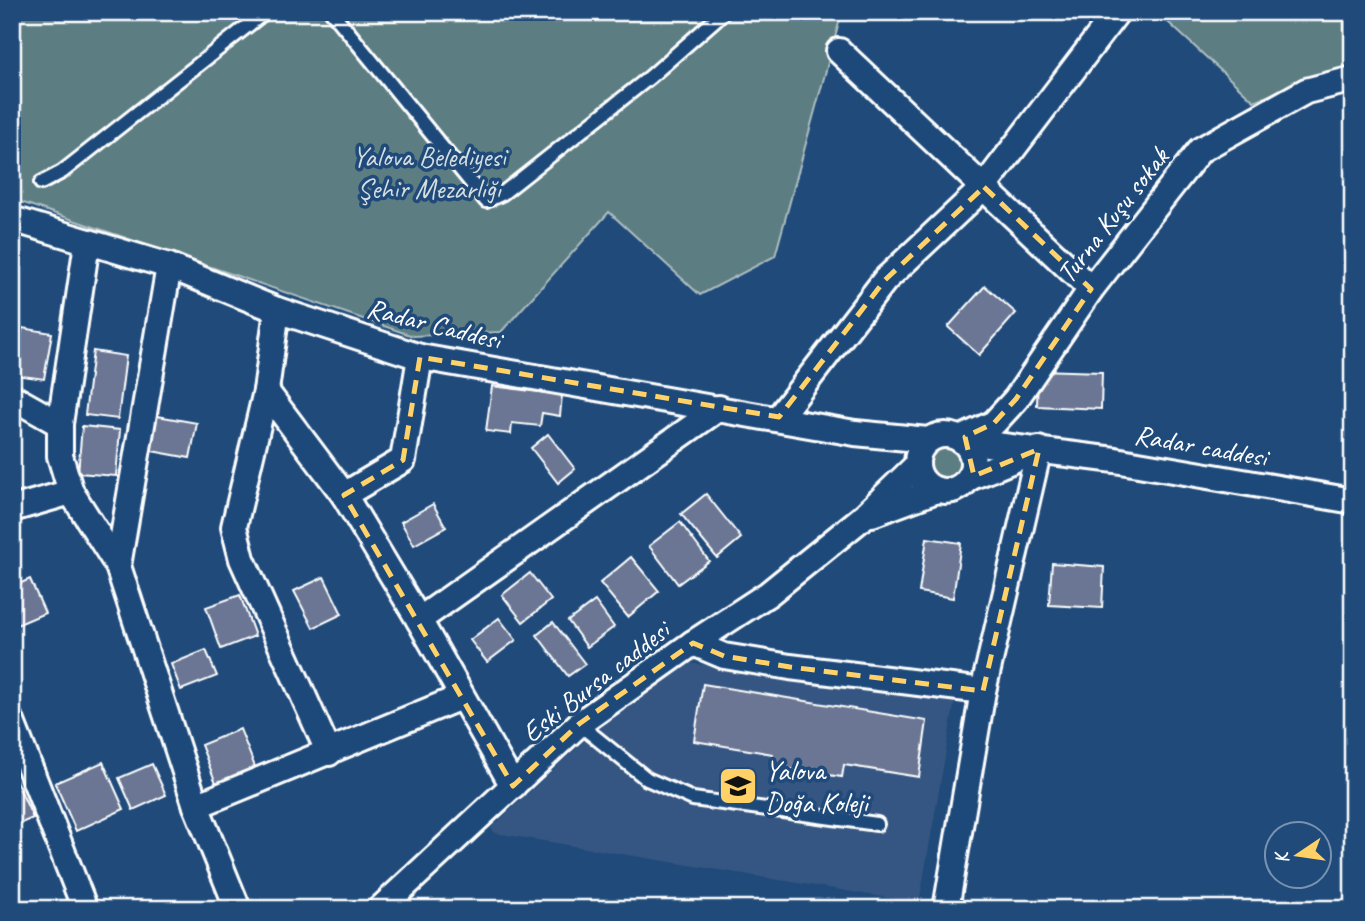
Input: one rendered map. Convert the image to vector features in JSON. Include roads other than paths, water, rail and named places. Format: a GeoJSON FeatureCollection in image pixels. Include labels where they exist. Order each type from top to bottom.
{"type":"FeatureCollection","features":[{"type":"Feature","properties":{"kind":"street"},"geometry":{"type":"LineString","coordinates":[[779,417],[885,280],[984,187],[1116,12]]}},
{"type":"Feature","properties":{"kind":"street"},"geometry":{"type":"LineString","coordinates":[[839,51],[1091,289]]}},
{"type":"Feature","properties":{"kind":"street","name":"Turna Kuşu sokak"},"geometry":{"type":"LineString","coordinates":[[962,440],[994,423],[1016,399],[1091,289],[1200,150],[1306,91],[1353,79]]}},
{"type":"Feature","properties":{"kind":"street","name":"Radar Caddesi"},"geometry":{"type":"LineString","coordinates":[[12,219],[169,265],[278,310],[420,357],[779,417],[855,433],[928,440]]}},
{"type":"Feature","properties":{"kind":"street"},"geometry":{"type":"LineString","coordinates":[[87,243],[60,424],[60,456],[71,492],[118,566],[197,806],[238,909]]}},
{"type":"Feature","properties":{"kind":"street"},"geometry":{"type":"LineString","coordinates":[[118,566],[169,265]]}},
{"type":"Feature","properties":{"kind":"street"},"geometry":{"type":"LineString","coordinates":[[278,310],[266,391],[234,527],[242,559],[329,753]]}},
{"type":"Feature","properties":{"kind":"street"},"geometry":{"type":"LineString","coordinates":[[344,495],[403,460],[420,357]]}},
{"type":"Feature","properties":{"kind":"street"},"geometry":{"type":"LineString","coordinates":[[266,391],[344,495],[513,786]]}},
{"type":"Feature","properties":{"kind":"street"},"geometry":{"type":"LineString","coordinates":[[12,397],[60,424]]}},
{"type":"Feature","properties":{"kind":"street"},"geometry":{"type":"LineString","coordinates":[[419,620],[719,408]]}},
{"type":"Feature","properties":{"kind":"street","name":"Radar Caddesi"},"geometry":{"type":"LineString","coordinates":[[855,433],[917,464]]}},
{"type":"Feature","properties":{"kind":"street"},"geometry":{"type":"LineString","coordinates":[[970,478],[973,457],[962,440],[947,435],[928,440],[922,447],[917,464],[925,483],[937,490],[959,488],[970,478],[1039,449]]}},
{"type":"Feature","properties":{"kind":"street","name":"Radar caddesi"},"geometry":{"type":"LineString","coordinates":[[962,440],[1039,449],[1353,502]]}},
{"type":"Feature","properties":{"kind":"street"},"geometry":{"type":"LineString","coordinates":[[946,909],[983,691],[1039,449]]}},
{"type":"Feature","properties":{"kind":"street","name":"Eski Bursa caddesi"},"geometry":{"type":"LineString","coordinates":[[380,909],[579,724],[693,643],[768,594],[862,518],[917,464]]}},
{"type":"Feature","properties":{"kind":"street","name":"Eski Bursa caddesi"},"geometry":{"type":"LineString","coordinates":[[862,518],[937,490]]}},
{"type":"Feature","properties":{"kind":"street"},"geometry":{"type":"LineString","coordinates":[[12,509],[71,492]]}},
{"type":"Feature","properties":{"kind":"street"},"geometry":{"type":"LineString","coordinates":[[693,643],[737,659],[983,691]]}},
{"type":"Feature","properties":{"kind":"street"},"geometry":{"type":"LineString","coordinates":[[197,806],[461,697]]}},
{"type":"Feature","properties":{"kind":"street"},"geometry":{"type":"LineString","coordinates":[[12,722],[85,909]]}},
{"type":"Feature","properties":{"kind":"lane"},"geometry":{"type":"LineString","coordinates":[[41,183],[62,172],[265,12]]}},
{"type":"Feature","properties":{"kind":"lane"},"geometry":{"type":"LineString","coordinates":[[332,12],[486,201],[503,193],[639,85],[724,12]]}},
{"type":"Feature","properties":{"kind":"lane"},"geometry":{"type":"LineString","coordinates":[[579,724],[648,779],[693,799],[877,824]]}},
{"type":"Feature","properties":{"kind":"place","name":"Yalova Doğa Koleji"},"geometry":{"type":"Point","coordinates":[738,786]}},
{"type":"Feature","properties":{"kind":"park label","name":"Yalova Belediyesi Şehir Mezarlığı"},"geometry":{"type":"Point","coordinates":[429,172]}}]}
